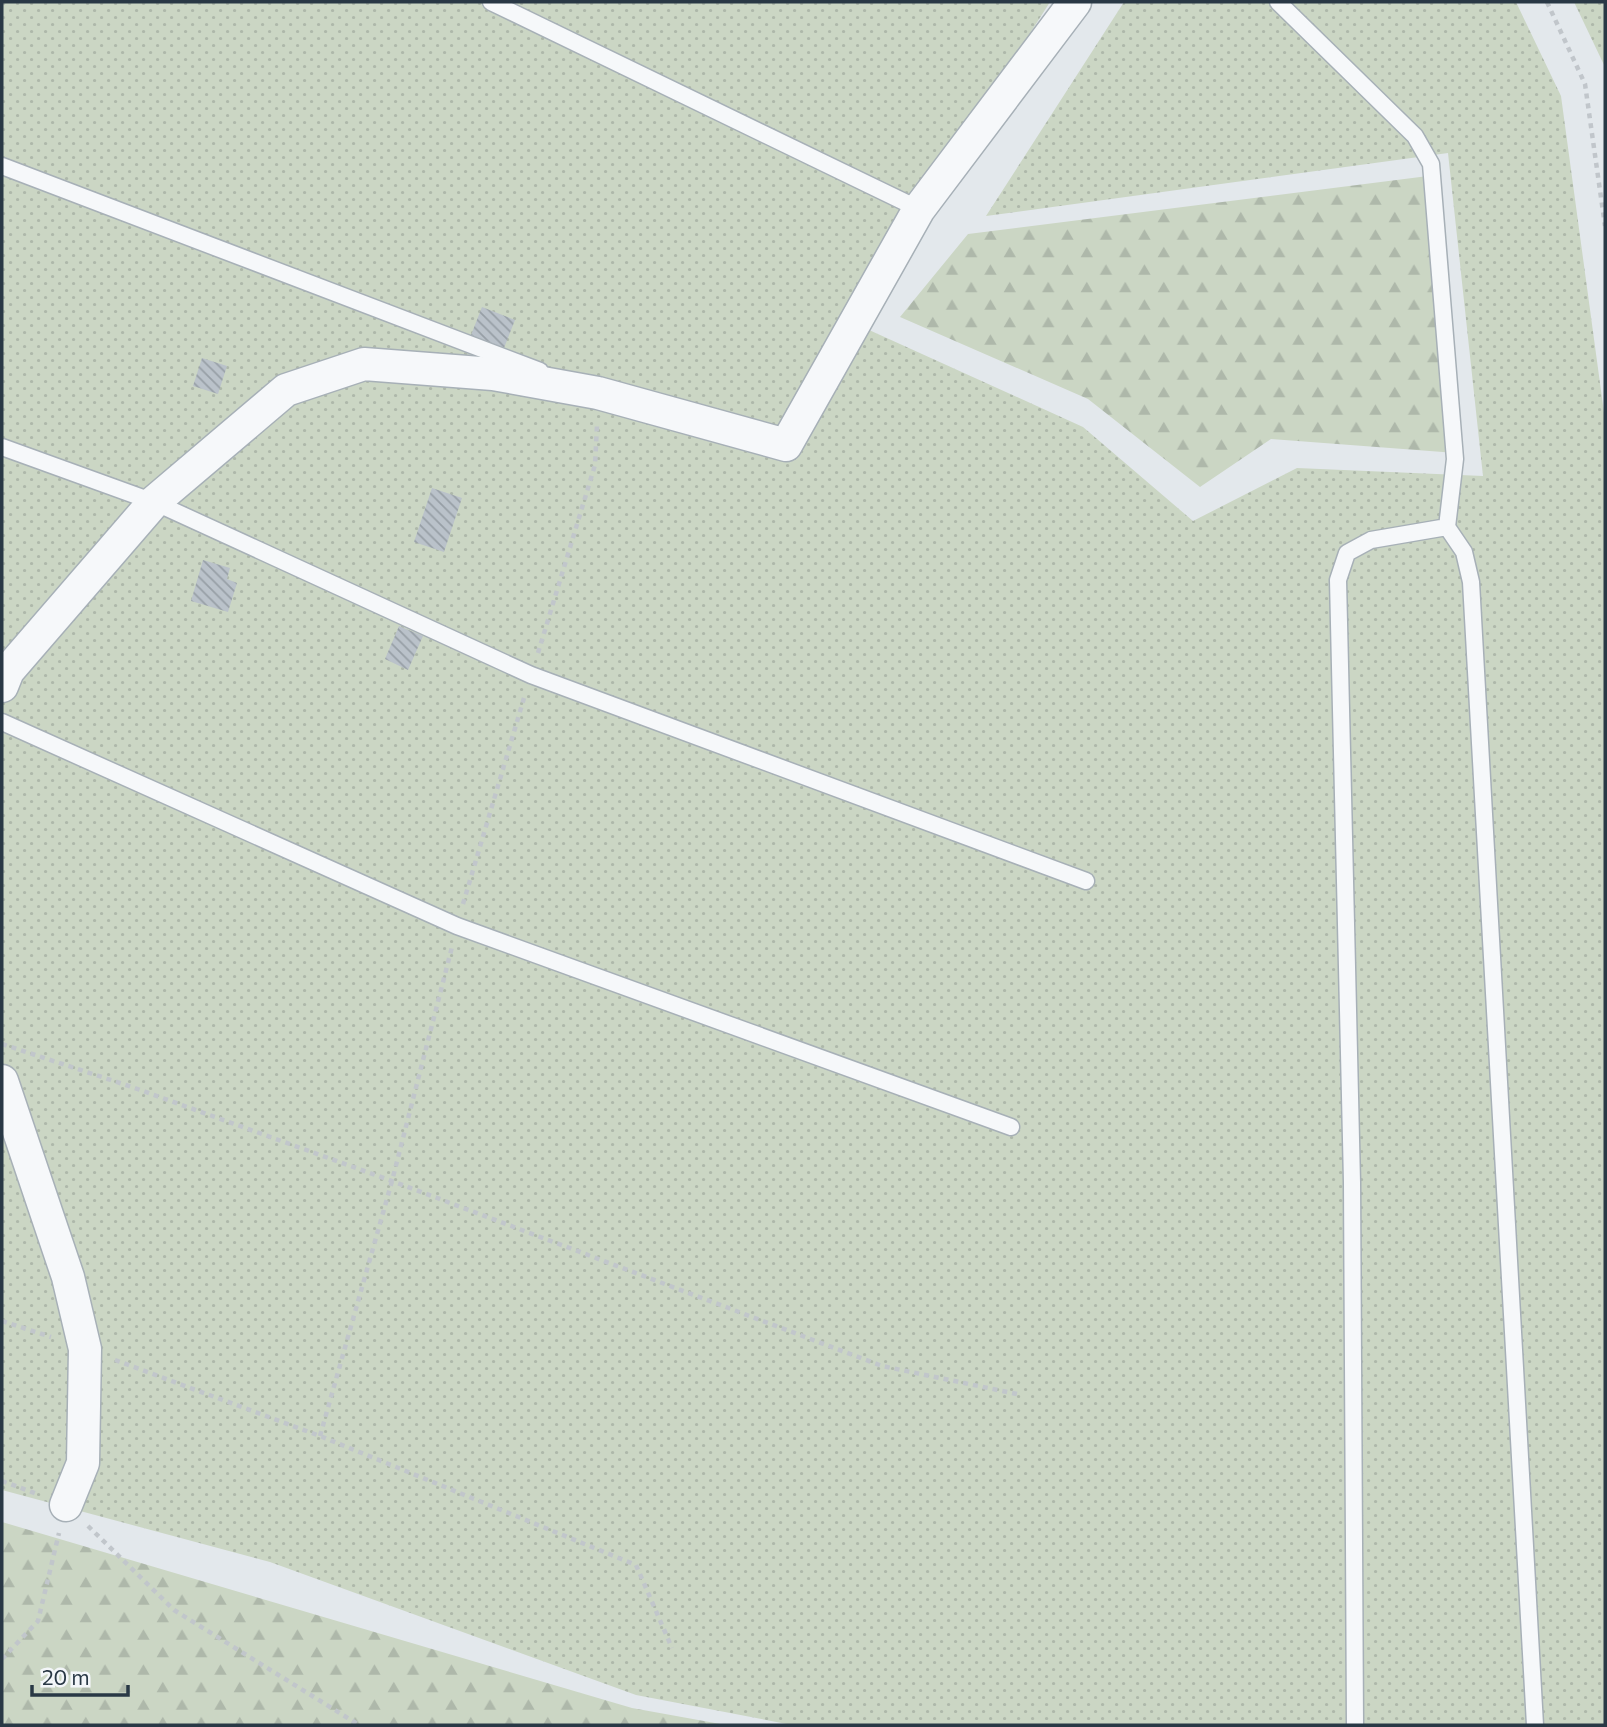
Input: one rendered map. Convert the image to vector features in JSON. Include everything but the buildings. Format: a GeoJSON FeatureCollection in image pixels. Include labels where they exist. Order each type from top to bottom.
{"type":"FeatureCollection","features":[{"type":"Feature","properties":{"kind":"street"},"geometry":{"type":"LineString","coordinates":[[2,685],[8,671],[154,502],[286,390],[365,364],[493,374],[598,393],[786,445],[919,209],[1075,2]]}},
{"type":"Feature","properties":{"kind":"street"},"geometry":{"type":"LineString","coordinates":[[2,1081],[68,1277],[85,1349],[83,1463],[65,1505]]}},
{"type":"Feature","properties":{"kind":"lane"},"geometry":{"type":"LineString","coordinates":[[491,2],[919,209]]}},
{"type":"Feature","properties":{"kind":"lane"},"geometry":{"type":"LineString","coordinates":[[1278,2],[1415,136],[1432,164],[1455,459],[1447,527],[1464,552],[1471,582],[1535,1725]]}},
{"type":"Feature","properties":{"kind":"lane"},"geometry":{"type":"LineString","coordinates":[[2,166],[598,393]]}},
{"type":"Feature","properties":{"kind":"lane"},"geometry":{"type":"LineString","coordinates":[[2,447],[154,502],[531,675],[1086,881]]}},
{"type":"Feature","properties":{"kind":"lane"},"geometry":{"type":"LineString","coordinates":[[1356,1725],[1352,1182],[1338,580],[1347,553],[1371,540],[1447,527]]}},
{"type":"Feature","properties":{"kind":"lane"},"geometry":{"type":"LineString","coordinates":[[2,722],[457,926],[1011,1127]]}},
{"type":"Feature","properties":{"kind":"path"},"geometry":{"type":"LineString","coordinates":[[1547,2],[1585,84],[1605,226]]}},
{"type":"Feature","properties":{"kind":"path"},"geometry":{"type":"LineString","coordinates":[[2,1044],[132,1087],[392,1181],[882,1366],[1017,1394]]}},
{"type":"Feature","properties":{"kind":"path"},"geometry":{"type":"LineString","coordinates":[[2,1321],[320,1436],[636,1564],[672,1648]]}},
{"type":"Feature","properties":{"kind":"path"},"geometry":{"type":"LineString","coordinates":[[2,1660],[38,1621],[65,1505]]}},
{"type":"Feature","properties":{"kind":"path"},"geometry":{"type":"LineString","coordinates":[[65,1505],[174,1610],[359,1725]]}},
{"type":"Feature","properties":{"kind":"green space"},"geometry":{"type":"Polygon","coordinates":[[[2,2],[1050,2],[847,320],[1083,427],[1193,521],[1297,468],[1483,476],[1448,153],[986,216],[1124,2],[1516,2],[1561,96],[1605,420],[1605,1725],[792,1725],[636,1695],[270,1562],[2,1490],[2,2]]]}},
{"type":"Feature","properties":{"kind":"green space"},"geometry":{"type":"Polygon","coordinates":[[[1574,2],[1605,2],[1605,67],[1574,2]]]}},
{"type":"Feature","properties":{"kind":"green space"},"geometry":{"type":"Polygon","coordinates":[[[1436,175],[1456,453],[1271,439],[1200,487],[1088,399],[900,317],[968,234],[1436,175]]]}},
{"type":"Feature","properties":{"kind":"green space"},"geometry":{"type":"Polygon","coordinates":[[[2,1522],[632,1708],[726,1725],[2,1725],[2,1522]]]}}]}
